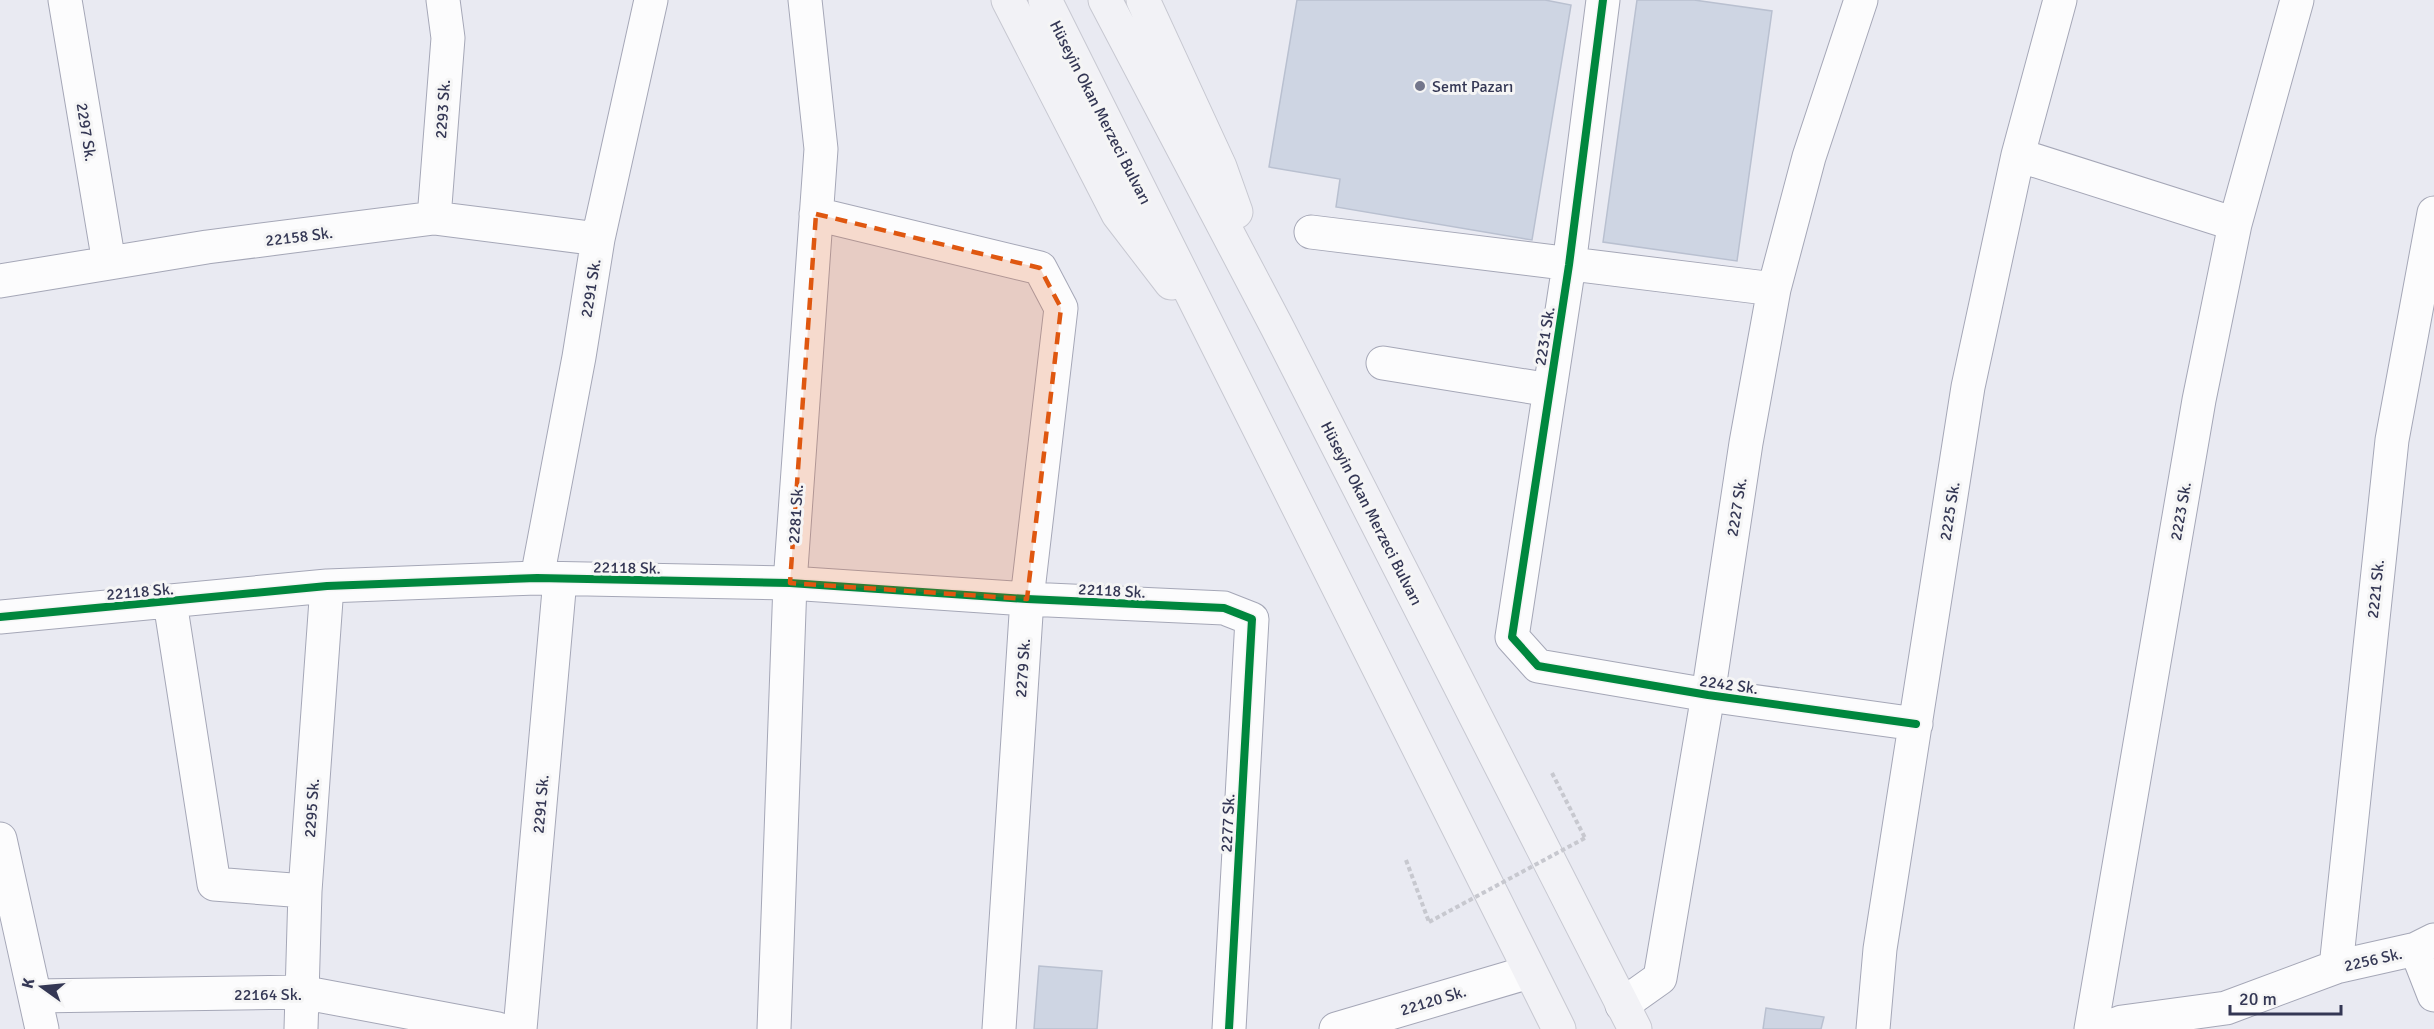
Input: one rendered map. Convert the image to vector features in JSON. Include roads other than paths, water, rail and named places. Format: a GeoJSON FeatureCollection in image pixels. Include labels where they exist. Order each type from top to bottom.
{"type":"FeatureCollection","features":[{"type":"Feature","properties":{"kind":"main road"},"geometry":{"type":"LineString","coordinates":[[1008,0],[1118,214],[1221,350]]}},
{"type":"Feature","properties":{"kind":"main road","name":"Hüseyin Okan Merzeci Bulvarı"},"geometry":{"type":"LineString","coordinates":[[1045,0],[1558,1029]]}},
{"type":"Feature","properties":{"kind":"main road","name":"Hüseyin Okan Merzeci Bulvarı"},"geometry":{"type":"LineString","coordinates":[[1105,0],[1277,327],[1628,1017]]}},
{"type":"Feature","properties":{"kind":"main road"},"geometry":{"type":"LineString","coordinates":[[1143,0],[1220,167],[1277,327]]}},
{"type":"Feature","properties":{"kind":"street","name":"2297 Sk."},"geometry":{"type":"LineString","coordinates":[[65,0],[109,263]]}},
{"type":"Feature","properties":{"kind":"street","name":"2293 Sk."},"geometry":{"type":"LineString","coordinates":[[434,218],[448,38],[443,0]]}},
{"type":"Feature","properties":{"kind":"street","name":"2291 Sk."},"geometry":{"type":"LineString","coordinates":[[520,1029],[549,579],[577,369],[598,239],[651,0]]}},
{"type":"Feature","properties":{"kind":"street","name":"2281 Sk."},"geometry":{"type":"LineString","coordinates":[[774,1029],[790,583],[821,149],[805,0]]}},
{"type":"Feature","properties":{"kind":"street","name":"2231 Sk."},"geometry":{"type":"LineString","coordinates":[[1538,666],[1512,637],[1569,265],[1603,0]]}},
{"type":"Feature","properties":{"kind":"street","name":"2227 Sk."},"geometry":{"type":"LineString","coordinates":[[1628,1017],[1659,978],[1708,695],[1746,443],[1774,289],[1809,157],[1861,0]]}},
{"type":"Feature","properties":{"kind":"street","name":"2225 Sk."},"geometry":{"type":"LineString","coordinates":[[1873,1029],[1880,949],[1968,387],[2018,155],[2060,0]]}},
{"type":"Feature","properties":{"kind":"street","name":"2223 Sk."},"geometry":{"type":"LineString","coordinates":[[2110,1027],[2199,400],[2235,224],[2297,0]]}},
{"type":"Feature","properties":{"kind":"street"},"geometry":{"type":"LineString","coordinates":[[2018,155],[2235,224]]}},
{"type":"Feature","properties":{"kind":"street","name":"2221 Sk."},"geometry":{"type":"LineString","coordinates":[[2336,967],[2392,441],[2434,213]]}},
{"type":"Feature","properties":{"kind":"street","name":"2279 Sk."},"geometry":{"type":"LineString","coordinates":[[816,214],[1040,268],[1061,308],[1027,599],[999,1029]]}},
{"type":"Feature","properties":{"kind":"street","name":"22158 Sk."},"geometry":{"type":"LineString","coordinates":[[0,281],[207,247],[434,218],[598,239]]}},
{"type":"Feature","properties":{"kind":"street"},"geometry":{"type":"LineString","coordinates":[[1311,231],[1774,289]]}},
{"type":"Feature","properties":{"kind":"street"},"geometry":{"type":"LineString","coordinates":[[1383,363],[1550,390]]}},
{"type":"Feature","properties":{"kind":"street","name":"22118 Sk."},"geometry":{"type":"LineString","coordinates":[[0,617],[327,586],[549,579],[790,583],[1027,599],[1224,608],[1252,618]]}},
{"type":"Feature","properties":{"kind":"street","name":"2295 Sk."},"geometry":{"type":"LineString","coordinates":[[301,1029],[305,891],[327,586]]}},
{"type":"Feature","properties":{"kind":"street"},"geometry":{"type":"LineString","coordinates":[[170,602],[214,884],[305,891]]}},
{"type":"Feature","properties":{"kind":"street","name":"2277 Sk."},"geometry":{"type":"LineString","coordinates":[[1228,1029],[1252,618]]}},
{"type":"Feature","properties":{"kind":"street","name":"2242 Sk."},"geometry":{"type":"LineString","coordinates":[[1538,666],[1708,695],[1916,724]]}},
{"type":"Feature","properties":{"kind":"street"},"geometry":{"type":"LineString","coordinates":[[0,839],[42,1029]]}},
{"type":"Feature","properties":{"kind":"street"},"geometry":{"type":"LineString","coordinates":[[2425,944],[2434,995]]}},
{"type":"Feature","properties":{"kind":"street","name":"2256 Sk."},"geometry":{"type":"LineString","coordinates":[[2110,1027],[2226,1008],[2336,967],[2425,944]]}},
{"type":"Feature","properties":{"kind":"street","name":"22120 Sk."},"geometry":{"type":"LineString","coordinates":[[1336,1029],[1529,972]]}},
{"type":"Feature","properties":{"kind":"street","name":"22164 Sk."},"geometry":{"type":"LineString","coordinates":[[35,996],[301,992],[498,1029]]}},
{"type":"Feature","properties":{"kind":"place","name":"Semt Pazarı"},"geometry":{"type":"Point","coordinates":[1420,86]}}]}
